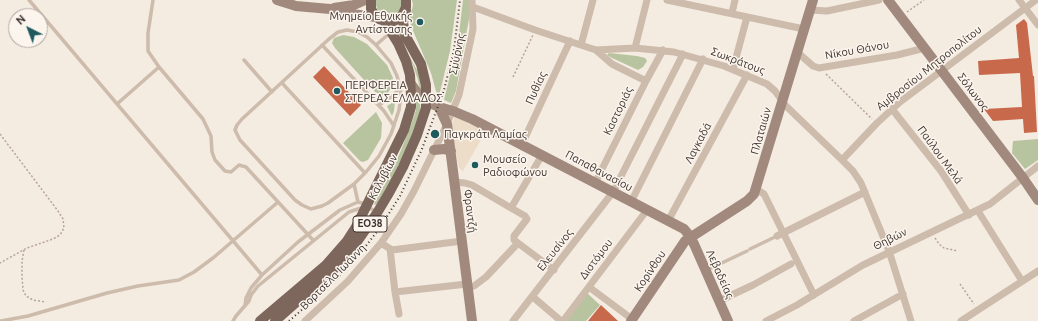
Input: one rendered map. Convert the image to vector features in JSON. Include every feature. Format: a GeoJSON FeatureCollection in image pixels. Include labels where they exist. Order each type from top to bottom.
{"type":"FeatureCollection","features":[{"type":"Feature","properties":{"kind":"main road"},"geometry":{"type":"LineString","coordinates":[[330,9],[365,0]]}},
{"type":"Feature","properties":{"kind":"main road","name":"ΕΟ38"},"geometry":{"type":"LineString","coordinates":[[371,0],[371,9],[380,19],[391,22],[402,16],[406,5]]}},
{"type":"Feature","properties":{"kind":"main road","name":"Σόλωνος"},"geometry":{"type":"LineString","coordinates":[[888,0],[1038,200]]}},
{"type":"Feature","properties":{"kind":"main road"},"geometry":{"type":"LineString","coordinates":[[280,1],[301,7],[330,9],[343,13],[380,19]]}},
{"type":"Feature","properties":{"kind":"main road","name":"Καλυβίων"},"geometry":{"type":"LineString","coordinates":[[275,321],[334,269],[352,249],[377,213],[396,181],[424,118],[427,102],[426,85],[423,72],[404,29],[406,5]]}},
{"type":"Feature","properties":{"kind":"main road","name":"Πλαταιών"},"geometry":{"type":"LineString","coordinates":[[690,237],[753,196],[798,52],[811,5]]}},
{"type":"Feature","properties":{"kind":"main road","name":"Καλυβίων"},"geometry":{"type":"LineString","coordinates":[[260,321],[333,257],[352,233],[362,204],[404,130],[411,107],[411,84],[406,61],[392,31],[380,19]]}},
{"type":"Feature","properties":{"kind":"main road","name":"Παπαθανασίου"},"geometry":{"type":"LineString","coordinates":[[411,84],[419,96],[427,102],[453,111],[542,154],[646,210],[683,228],[690,237]]}},
{"type":"Feature","properties":{"kind":"main road","name":"Φραντζή"},"geometry":{"type":"LineString","coordinates":[[439,107],[447,124],[472,321]]}},
{"type":"Feature","properties":{"kind":"main road"},"geometry":{"type":"LineString","coordinates":[[434,150],[444,149],[451,151]]}},
{"type":"Feature","properties":{"kind":"main road","name":"Λεβαδείας"},"geometry":{"type":"LineString","coordinates":[[690,237],[728,321]]}},
{"type":"Feature","properties":{"kind":"main road","name":"Κορίνθου"},"geometry":{"type":"LineString","coordinates":[[632,320],[682,244],[690,237]]}},
{"type":"Feature","properties":{"kind":"street"},"geometry":{"type":"LineString","coordinates":[[581,45],[593,0]]}},
{"type":"Feature","properties":{"kind":"street"},"geometry":{"type":"LineString","coordinates":[[635,48],[647,0]]}},
{"type":"Feature","properties":{"kind":"street"},"geometry":{"type":"LineString","coordinates":[[667,0],[804,29]]}},
{"type":"Feature","properties":{"kind":"street"},"geometry":{"type":"LineString","coordinates":[[732,13],[735,0]]}},
{"type":"Feature","properties":{"kind":"street"},"geometry":{"type":"LineString","coordinates":[[811,5],[827,11],[879,0]]}},
{"type":"Feature","properties":{"kind":"street"},"geometry":{"type":"LineString","coordinates":[[1019,0],[1038,25]]}},
{"type":"Feature","properties":{"kind":"street","name":"Αμβροσίου Μητροπολίτου"},"geometry":{"type":"LineString","coordinates":[[842,160],[892,109],[1036,0]]}},
{"type":"Feature","properties":{"kind":"street","name":"Σωκράτους"},"geometry":{"type":"LineString","coordinates":[[472,4],[535,30],[596,50],[635,48],[663,50],[683,54],[733,69],[769,86],[782,102],[842,160],[859,179],[866,192],[889,251],[911,321]]}},
{"type":"Feature","properties":{"kind":"street","name":"Σμύρνης"},"geometry":{"type":"LineString","coordinates":[[447,124],[461,88],[471,43],[474,22],[472,4]]}},
{"type":"Feature","properties":{"kind":"street"},"geometry":{"type":"LineString","coordinates":[[733,69],[747,16]]}},
{"type":"Feature","properties":{"kind":"street","name":"Πυθίας"},"geometry":{"type":"LineString","coordinates":[[522,144],[570,41]]}},
{"type":"Feature","properties":{"kind":"street","name":"Νίκου Θάνου"},"geometry":{"type":"LineString","coordinates":[[798,52],[815,67],[822,68],[897,55],[925,48]]}},
{"type":"Feature","properties":{"kind":"street"},"geometry":{"type":"LineString","coordinates":[[596,50],[612,64],[646,81]]}},
{"type":"Feature","properties":{"kind":"street","name":"Καστοριάς"},"geometry":{"type":"LineString","coordinates":[[595,182],[663,50]]}},
{"type":"Feature","properties":{"kind":"street","name":"Ελευσίνος"},"geometry":{"type":"LineString","coordinates":[[513,321],[554,270],[612,192],[683,54]]}},
{"type":"Feature","properties":{"kind":"street"},"geometry":{"type":"LineString","coordinates":[[631,202],[702,59]]}},
{"type":"Feature","properties":{"kind":"street","name":"Λαγκαδά"},"geometry":{"type":"LineString","coordinates":[[668,221],[747,75]]}},
{"type":"Feature","properties":{"kind":"street","name":"Παύλου Μελά"},"geometry":{"type":"LineString","coordinates":[[892,109],[941,172],[969,215]]}},
{"type":"Feature","properties":{"kind":"street","name":"Βορτσέλα Ιωάννη"},"geometry":{"type":"LineString","coordinates":[[305,321],[348,281],[381,243],[408,201],[447,124]]}},
{"type":"Feature","properties":{"kind":"street"},"geometry":{"type":"LineString","coordinates":[[511,208],[542,154]]}},
{"type":"Feature","properties":{"kind":"street","name":"Θηβών"},"geometry":{"type":"LineString","coordinates":[[766,321],[889,251],[978,211],[995,200],[1038,166]]}},
{"type":"Feature","properties":{"kind":"street"},"geometry":{"type":"LineString","coordinates":[[455,182],[472,185],[526,216],[527,219],[513,237],[518,243],[554,270]]}},
{"type":"Feature","properties":{"kind":"street"},"geometry":{"type":"LineString","coordinates":[[756,189],[764,194],[780,234],[814,295]]}},
{"type":"Feature","properties":{"kind":"street"},"geometry":{"type":"LineString","coordinates":[[780,234],[866,192]]}},
{"type":"Feature","properties":{"kind":"street","name":"Διστόμου"},"geometry":{"type":"LineString","coordinates":[[562,321],[646,210]]}},
{"type":"Feature","properties":{"kind":"street"},"geometry":{"type":"LineString","coordinates":[[978,211],[1022,281]]}},
{"type":"Feature","properties":{"kind":"street"},"geometry":{"type":"LineString","coordinates":[[381,243],[390,249],[462,241]]}},
{"type":"Feature","properties":{"kind":"street"},"geometry":{"type":"LineString","coordinates":[[395,292],[477,284],[486,277],[518,243]]}},
{"type":"Feature","properties":{"kind":"street"},"geometry":{"type":"LineString","coordinates":[[390,249],[395,292],[400,314]]}},
{"type":"Feature","properties":{"kind":"street"},"geometry":{"type":"LineString","coordinates":[[719,301],[753,285],[791,264]]}},
{"type":"Feature","properties":{"kind":"street"},"geometry":{"type":"LineString","coordinates":[[961,321],[1038,271]]}},
{"type":"Feature","properties":{"kind":"street"},"geometry":{"type":"LineString","coordinates":[[589,287],[632,320]]}},
{"type":"Feature","properties":{"kind":"street"},"geometry":{"type":"LineString","coordinates":[[854,321],[903,294]]}},
{"type":"Feature","properties":{"kind":"street"},"geometry":{"type":"LineString","coordinates":[[533,297],[562,321]]}},
{"type":"Feature","properties":{"kind":"lane"},"geometry":{"type":"LineString","coordinates":[[29,0],[262,275]]}},
{"type":"Feature","properties":{"kind":"lane"},"geometry":{"type":"LineString","coordinates":[[153,0],[148,33],[148,51],[159,67],[203,119],[210,136],[212,152],[215,160],[225,171],[231,172],[239,165],[246,167],[312,240]]}},
{"type":"Feature","properties":{"kind":"lane"},"geometry":{"type":"LineString","coordinates":[[347,30],[362,34],[376,45],[392,63],[400,87],[400,103],[394,126],[379,156],[354,184],[322,206],[311,209],[302,206],[240,140],[236,130],[237,125],[322,44],[336,33],[347,30]]}},
{"type":"Feature","properties":{"kind":"lane"},"geometry":{"type":"LineString","coordinates":[[376,45],[392,31]]}},
{"type":"Feature","properties":{"kind":"lane"},"geometry":{"type":"LineString","coordinates":[[322,44],[379,105],[394,126]]}},
{"type":"Feature","properties":{"kind":"lane"},"geometry":{"type":"LineString","coordinates":[[244,60],[272,92]]}},
{"type":"Feature","properties":{"kind":"lane"},"geometry":{"type":"LineString","coordinates":[[117,104],[159,67]]}},
{"type":"Feature","properties":{"kind":"lane"},"geometry":{"type":"LineString","coordinates":[[282,83],[365,173]]}},
{"type":"Feature","properties":{"kind":"lane"},"geometry":{"type":"LineString","coordinates":[[379,105],[394,95],[400,87]]}},
{"type":"Feature","properties":{"kind":"lane"},"geometry":{"type":"LineString","coordinates":[[354,184],[362,204],[377,213]]}},
{"type":"Feature","properties":{"kind":"lane"},"geometry":{"type":"LineString","coordinates":[[1,321],[28,316],[107,293],[138,286],[179,280],[194,272],[278,202]]}},
{"type":"Feature","properties":{"kind":"lane"},"geometry":{"type":"LineString","coordinates":[[245,306],[246,298],[262,275],[307,234],[340,210],[362,204]]}},
{"type":"Feature","properties":{"kind":"lane"},"geometry":{"type":"LineString","coordinates":[[233,321],[249,301],[251,295],[258,286],[278,271],[312,240],[362,204]]}},
{"type":"Feature","properties":{"kind":"lane"},"geometry":{"type":"LineString","coordinates":[[706,271],[780,234]]}},
{"type":"Feature","properties":{"kind":"path"},"geometry":{"type":"LineString","coordinates":[[901,17],[924,0]]}},
{"type":"Feature","properties":{"kind":"path"},"geometry":{"type":"LineString","coordinates":[[513,77],[535,30]]}},
{"type":"Feature","properties":{"kind":"path"},"geometry":{"type":"LineString","coordinates":[[822,68],[825,73],[877,123]]}},
{"type":"Feature","properties":{"kind":"path"},"geometry":{"type":"LineString","coordinates":[[0,134],[58,211],[63,219],[64,228],[60,235],[53,239],[25,249],[0,263]]}},
{"type":"Feature","properties":{"kind":"path"},"geometry":{"type":"LineString","coordinates":[[932,232],[936,240],[942,246],[947,249],[958,251]]}},
{"type":"Feature","properties":{"kind":"path"},"geometry":{"type":"LineString","coordinates":[[25,249],[22,261],[22,276],[26,296],[33,300],[46,302]]}},
{"type":"Feature","properties":{"kind":"path"},"geometry":{"type":"LineString","coordinates":[[960,284],[978,310]]}},
{"type":"Feature","properties":{"kind":"green space"},"geometry":{"type":"Polygon","coordinates":[[[376,0],[401,0],[399,12],[394,16],[387,17],[378,12],[376,0]]]}},
{"type":"Feature","properties":{"kind":"green space"},"geometry":{"type":"Polygon","coordinates":[[[412,0],[457,0],[450,51],[439,96],[437,95],[431,73],[411,26],[410,17],[413,5],[412,0]]]}},
{"type":"Feature","properties":{"kind":"green space"},"geometry":{"type":"Polygon","coordinates":[[[463,0],[469,0],[469,19],[456,91],[451,103],[444,100],[458,43],[463,0]]]}},
{"type":"Feature","properties":{"kind":"green space"},"geometry":{"type":"Polygon","coordinates":[[[400,26],[405,48],[418,72],[422,87],[421,94],[413,65],[393,28],[400,26]]]}},
{"type":"Feature","properties":{"kind":"green space"},"geometry":{"type":"Polygon","coordinates":[[[343,35],[354,37],[367,44],[387,65],[393,78],[392,86],[388,93],[382,95],[375,92],[335,48],[332,43],[334,38],[343,35]]]}},
{"type":"Feature","properties":{"kind":"green space"},"geometry":{"type":"Polygon","coordinates":[[[609,53],[637,56],[645,58],[647,61],[643,67],[638,70],[607,55],[609,53]]]}},
{"type":"Feature","properties":{"kind":"green space"},"geometry":{"type":"Polygon","coordinates":[[[415,99],[420,104],[421,111],[412,139],[380,201],[375,205],[374,204],[399,155],[411,125],[416,110],[415,99]]]}},
{"type":"Feature","properties":{"kind":"green space"},"geometry":{"type":"Polygon","coordinates":[[[395,101],[394,111],[392,116],[387,106],[395,101]]]}},
{"type":"Feature","properties":{"kind":"green space"},"geometry":{"type":"Polygon","coordinates":[[[376,112],[382,123],[381,138],[368,160],[363,162],[360,161],[343,143],[376,112]]]}},
{"type":"Feature","properties":{"kind":"green space"},"geometry":{"type":"Polygon","coordinates":[[[1038,139],[1038,160],[1025,169],[1012,153],[1013,141],[1038,139]]]}},
{"type":"Feature","properties":{"kind":"green space"},"geometry":{"type":"Polygon","coordinates":[[[587,293],[600,305],[586,321],[566,320],[587,293]]]}},
{"type":"Feature","properties":{"kind":"shaded area"},"geometry":{"type":"Polygon","coordinates":[[[455,116],[486,131],[463,171],[459,168],[451,128],[455,116]]]}},
{"type":"Feature","properties":{"kind":"building"},"geometry":{"type":"Polygon","coordinates":[[[1024,19],[1027,23],[1034,76],[1037,132],[1024,133],[1023,119],[993,121],[984,109],[1022,107],[1020,73],[979,75],[978,61],[1019,58],[1016,25],[1024,19]]]}},
{"type":"Feature","properties":{"kind":"building","name":"ΠΕΡΙΦΕΡΕΙΑ ΣΤΕΡΕΑΣ ΕΛΛΑΔΟΣ"},"geometry":{"type":"Polygon","coordinates":[[[324,66],[361,105],[350,116],[313,77],[324,66]]]}},
{"type":"Feature","properties":{"kind":"building"},"geometry":{"type":"Polygon","coordinates":[[[601,305],[618,321],[588,321],[601,305]]]}},
{"type":"Feature","properties":{"kind":"railway"},"geometry":{"type":"LineString","coordinates":[[289,321],[334,282],[359,255],[379,229],[400,196],[422,149],[444,90],[454,50],[460,0]]}},
{"type":"Feature","properties":{"kind":"place","name":"Μνημείο Εθνικής Αντίστασης"},"geometry":{"type":"Point","coordinates":[420,22]}},
{"type":"Feature","properties":{"kind":"place","name":"ΠΕΡΙΦΕΡΕΙΑ ΣΤΕΡΕΑΣ ΕΛΛΑΔΟΣ"},"geometry":{"type":"Point","coordinates":[337,91]}},
{"type":"Feature","properties":{"kind":"place","name":"Παγκράτι Λαμίας"},"geometry":{"type":"Point","coordinates":[435,134]}},
{"type":"Feature","properties":{"kind":"place","name":"Μουσείο Ραδιοφώνου"},"geometry":{"type":"Point","coordinates":[475,165]}}]}
